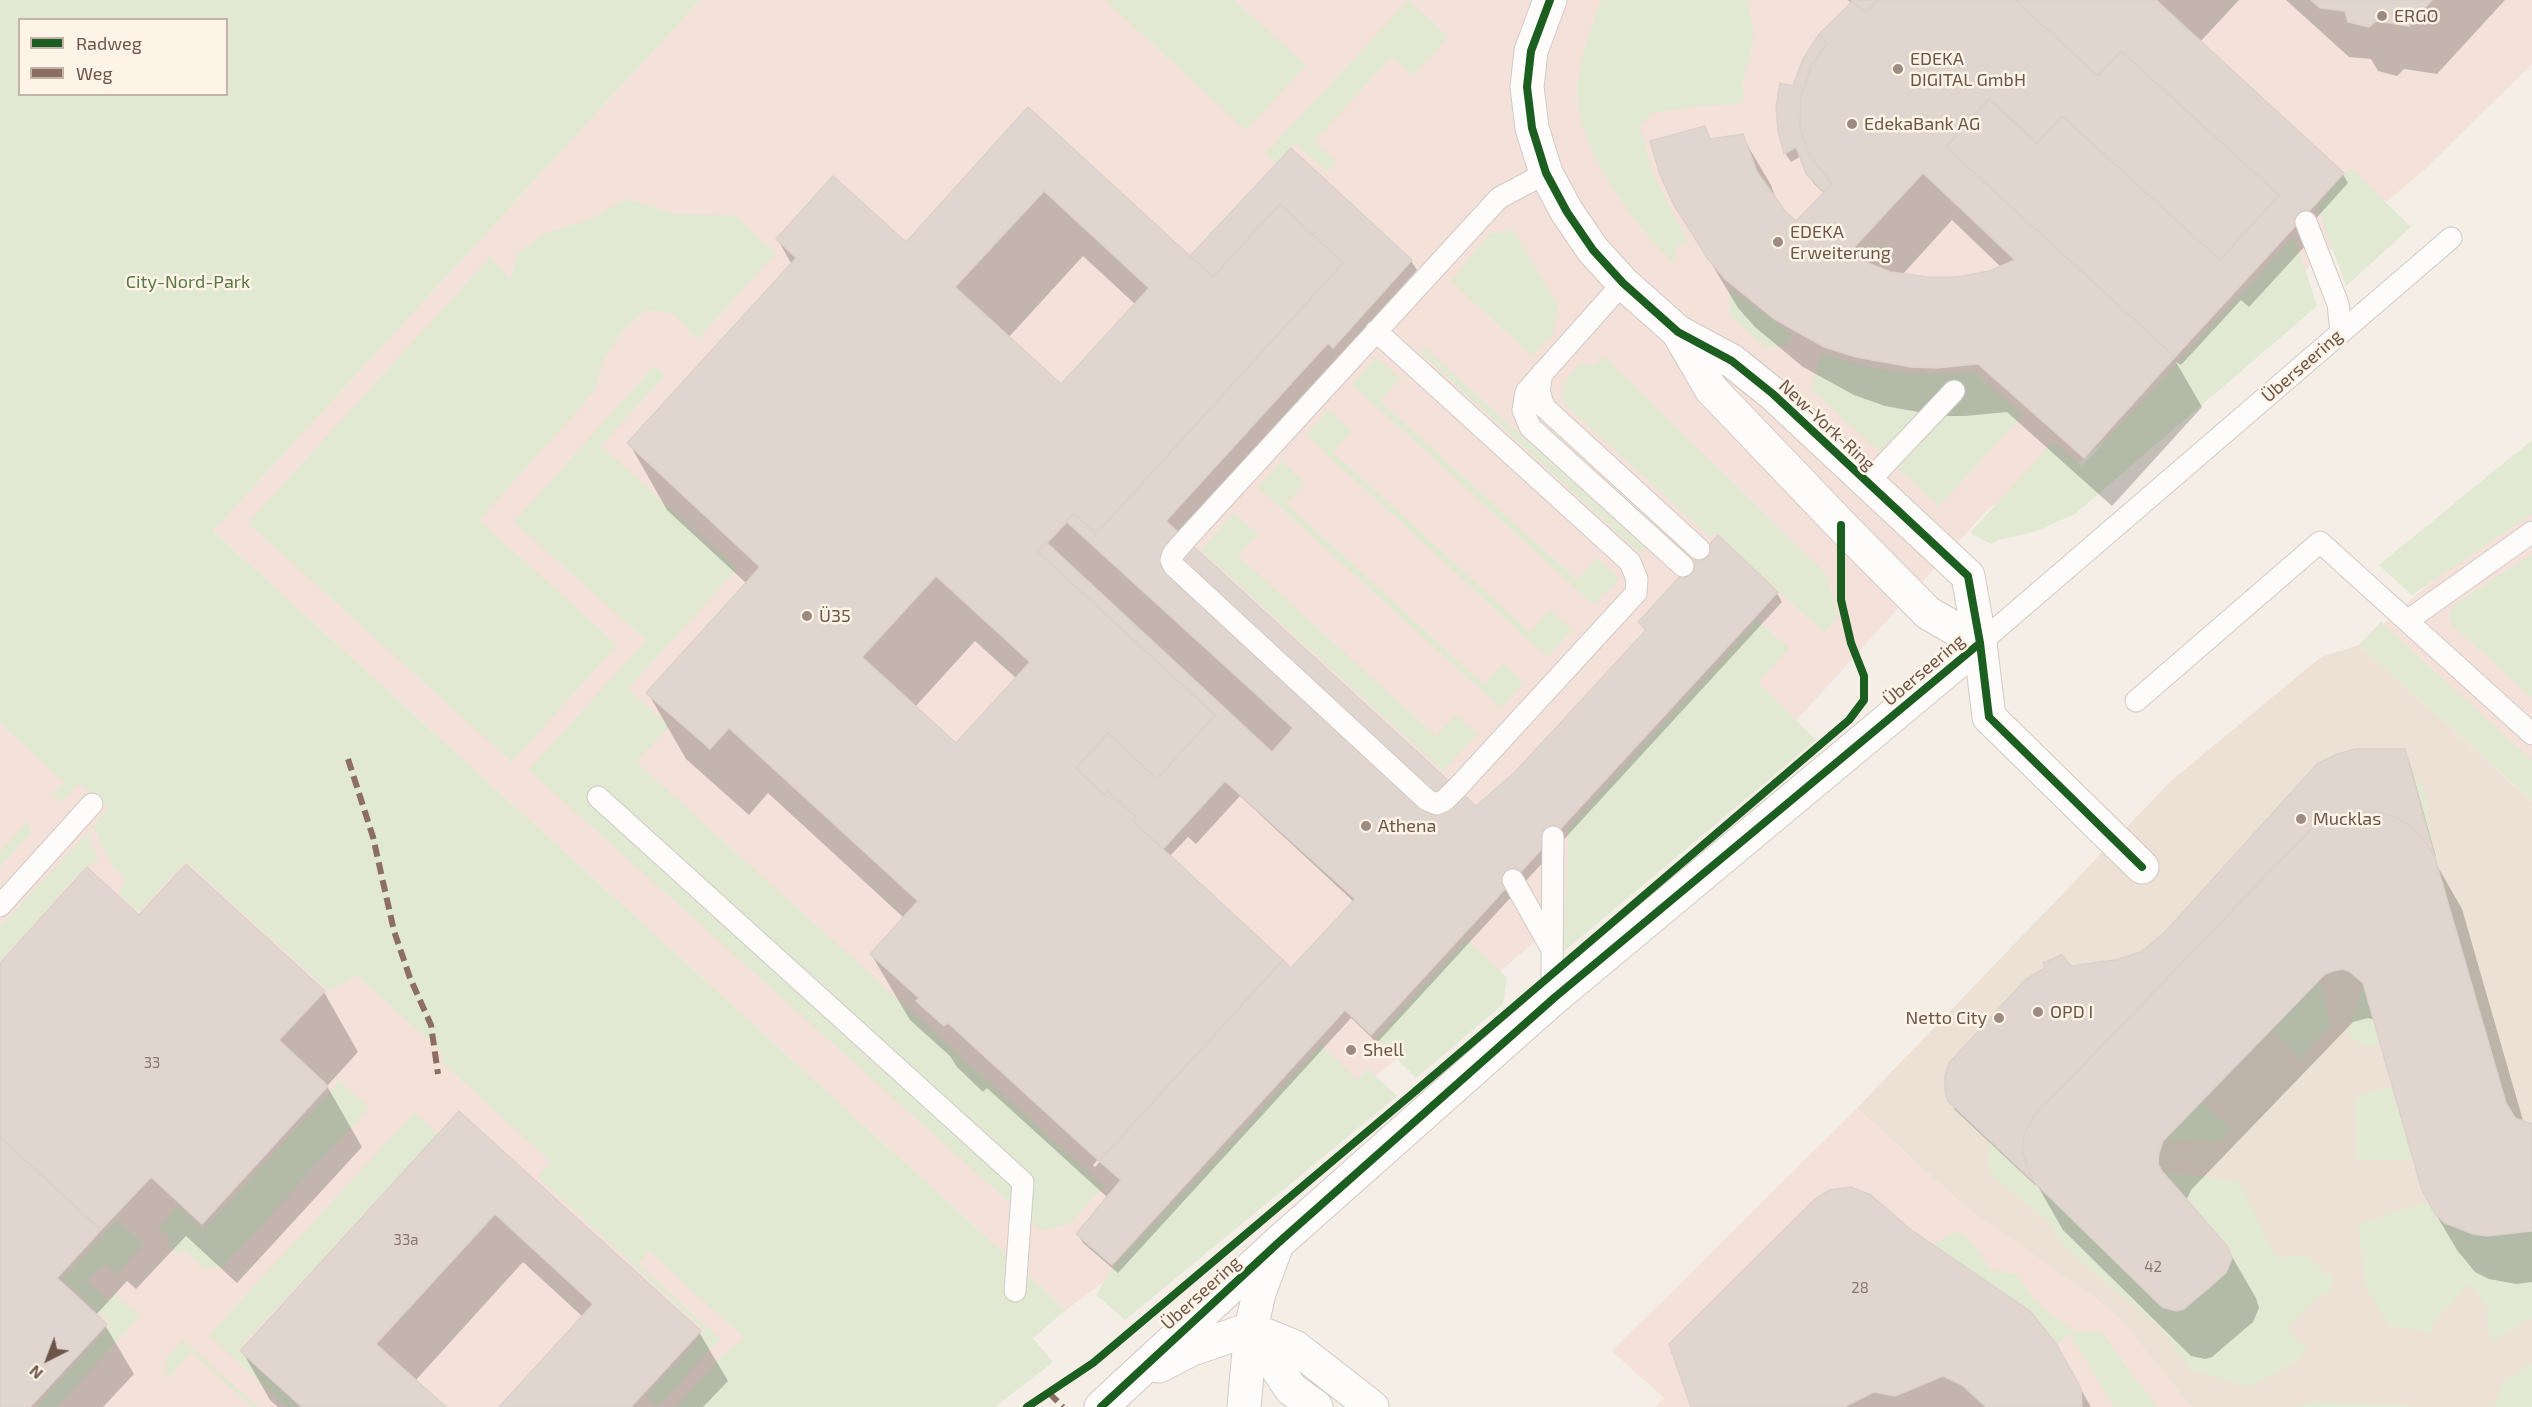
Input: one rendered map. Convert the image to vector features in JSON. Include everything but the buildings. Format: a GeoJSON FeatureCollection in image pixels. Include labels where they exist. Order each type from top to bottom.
{"type":"FeatureCollection","features":[{"type":"Feature","properties":{"kind":"street","name":"New-York-Ring"},"geometry":{"type":"LineString","coordinates":[[1550,0],[1531,51],[1527,87],[1532,128],[1546,173],[1567,212],[1593,250],[1623,283],[1678,332],[1732,361],[1773,394],[1968,576],[1980,643],[1989,717],[2142,867]]}},
{"type":"Feature","properties":{"kind":"street","name":"New-York-Ring"},"geometry":{"type":"LineString","coordinates":[[1678,332],[1711,389],[1849,533],[1928,613],[1980,643]]}},
{"type":"Feature","properties":{"kind":"street","name":"Überseering"},"geometry":{"type":"LineString","coordinates":[[1111,1397],[1278,1243],[1554,998],[1980,643]]}},
{"type":"Feature","properties":{"kind":"street","name":"Überseering"},"geometry":{"type":"LineString","coordinates":[[1244,1407],[1251,1329],[1259,1293],[1278,1243]]}},
{"type":"Feature","properties":{"kind":"street","name":"Überseering"},"geometry":{"type":"LineString","coordinates":[[1111,1397],[1192,1349],[1251,1329]]}},
{"type":"Feature","properties":{"kind":"street"},"geometry":{"type":"LineString","coordinates":[[1251,1329],[1295,1347],[1372,1407]]}},
{"type":"Feature","properties":{"kind":"street"},"geometry":{"type":"LineString","coordinates":[[1251,1329],[1291,1389],[1316,1407]]}},
{"type":"Feature","properties":{"kind":"lane"},"geometry":{"type":"LineString","coordinates":[[1376,331],[1630,562],[1637,579],[1636,593],[1457,788],[1445,800],[1437,804],[1427,800],[1174,566],[1171,560],[1173,554],[1376,331],[1498,198],[1546,173]]}},
{"type":"Feature","properties":{"kind":"lane"},"geometry":{"type":"LineString","coordinates":[[2306,222],[2338,304],[2341,332]]}},
{"type":"Feature","properties":{"kind":"lane","name":"Überseering"},"geometry":{"type":"LineString","coordinates":[[1980,643],[2451,238]]}},
{"type":"Feature","properties":{"kind":"lane"},"geometry":{"type":"LineString","coordinates":[[1623,283],[1526,392],[1523,410],[1530,427],[1683,567]]}},
{"type":"Feature","properties":{"kind":"lane"},"geometry":{"type":"LineString","coordinates":[[1542,373],[1539,391],[1544,407],[1699,549]]}},
{"type":"Feature","properties":{"kind":"lane"},"geometry":{"type":"LineString","coordinates":[[1867,483],[1954,392]]}},
{"type":"Feature","properties":{"kind":"lane"},"geometry":{"type":"LineString","coordinates":[[2407,621],[2532,532]]}},
{"type":"Feature","properties":{"kind":"lane"},"geometry":{"type":"LineString","coordinates":[[2136,701],[2320,542],[2532,734]]}},
{"type":"Feature","properties":{"kind":"lane"},"geometry":{"type":"LineString","coordinates":[[598,797],[1023,1182],[1015,1291]]}},
{"type":"Feature","properties":{"kind":"lane"},"geometry":{"type":"LineString","coordinates":[[0,906],[92,804]]}},
{"type":"Feature","properties":{"kind":"lane"},"geometry":{"type":"LineString","coordinates":[[1553,837],[1554,998]]}},
{"type":"Feature","properties":{"kind":"lane"},"geometry":{"type":"LineString","coordinates":[[1514,880],[1552,951]]}},
{"type":"Feature","properties":{"kind":"shaded area"},"geometry":{"type":"Polygon","coordinates":[[[700,0],[2532,0],[2532,64],[2423,171],[2068,472],[1989,508],[1794,723],[1324,1120],[1066,1310],[213,531],[700,0]]]}},
{"type":"Feature","properties":{"kind":"shaded area"},"geometry":{"type":"Polygon","coordinates":[[[2532,495],[2532,802],[2359,645],[2532,495]]]}},
{"type":"Feature","properties":{"kind":"shaded area"},"geometry":{"type":"Polygon","coordinates":[[[2359,645],[2532,802],[2532,1407],[2191,1407],[2120,1319],[2096,1299],[1964,1206],[1857,1108],[2171,781],[2321,657],[2359,645]]]}},
{"type":"Feature","properties":{"kind":"shaded area"},"geometry":{"type":"Polygon","coordinates":[[[0,648],[829,1407],[0,1407],[0,648]]]}},
{"type":"Feature","properties":{"kind":"shaded area"},"geometry":{"type":"Polygon","coordinates":[[[1857,1108],[1964,1206],[2096,1299],[2120,1319],[2191,1407],[1656,1407],[1664,1398],[1612,1351],[1857,1108]]]}},
{"type":"Feature","properties":{"kind":"green space","name":"City-Nord-Park"},"geometry":{"type":"Polygon","coordinates":[[[0,0],[700,0],[213,531],[1066,1310],[1033,1338],[1053,1362],[995,1407],[676,1407],[729,1349],[745,1339],[649,1251],[638,1263],[720,1339],[657,1407],[646,1396],[705,1331],[538,1177],[551,1162],[444,1064],[441,1052],[357,975],[329,991],[186,861],[139,912],[119,894],[124,884],[123,875],[113,868],[93,826],[108,809],[79,783],[62,802],[52,795],[64,782],[0,723],[0,0]]]}},
{"type":"Feature","properties":{"kind":"green space"},"geometry":{"type":"Polygon","coordinates":[[[1105,0],[1234,0],[1306,65],[1246,130],[1105,0]]]}},
{"type":"Feature","properties":{"kind":"green space"},"geometry":{"type":"Polygon","coordinates":[[[1409,0],[1448,37],[1413,75],[1392,57],[1314,141],[1336,162],[1327,172],[1296,143],[1276,163],[1265,154],[1409,0]]]}},
{"type":"Feature","properties":{"kind":"green space"},"geometry":{"type":"Polygon","coordinates":[[[1602,0],[1748,0],[1754,39],[1742,85],[1745,95],[1740,104],[1690,107],[1652,113],[1640,127],[1653,173],[1689,245],[1679,243],[1674,252],[1675,264],[1642,229],[1611,186],[1598,163],[1580,115],[1578,81],[1592,26],[1602,0]]]}},
{"type":"Feature","properties":{"kind":"green space"},"geometry":{"type":"Polygon","coordinates":[[[2350,168],[2411,227],[2346,286],[2317,206],[2350,168]]]}},
{"type":"Feature","properties":{"kind":"green space"},"geometry":{"type":"Polygon","coordinates":[[[626,199],[675,214],[735,215],[776,253],[698,339],[671,313],[646,310],[623,330],[602,363],[594,392],[479,520],[617,645],[512,762],[248,523],[491,256],[510,280],[518,252],[546,233],[588,220],[626,199]]]}},
{"type":"Feature","properties":{"kind":"green space"},"geometry":{"type":"Polygon","coordinates":[[[1514,230],[1558,306],[1553,335],[1532,356],[1451,281],[1489,234],[1514,230]]]}},
{"type":"Feature","properties":{"kind":"green space"},"geometry":{"type":"Polygon","coordinates":[[[2294,236],[2317,306],[2075,514],[2034,532],[1998,540],[1991,544],[1970,533],[2053,442],[2082,466],[2294,236]]]}},
{"type":"Feature","properties":{"kind":"green space"},"geometry":{"type":"Polygon","coordinates":[[[1730,289],[1791,333],[1790,341],[1784,346],[1765,347],[1730,316],[1730,289]]]}},
{"type":"Feature","properties":{"kind":"green space"},"geometry":{"type":"Polygon","coordinates":[[[1424,347],[1645,548],[1640,553],[1420,352],[1424,347]]]}},
{"type":"Feature","properties":{"kind":"green space"},"geometry":{"type":"Polygon","coordinates":[[[1822,353],[1862,365],[1897,372],[1932,374],[1973,371],[2023,415],[1939,506],[1811,389],[1822,353]]]}},
{"type":"Feature","properties":{"kind":"green space"},"geometry":{"type":"Polygon","coordinates":[[[1376,357],[1400,378],[1380,401],[1577,580],[1597,558],[1619,579],[1594,605],[1352,384],[1376,357]]]}},
{"type":"Feature","properties":{"kind":"green space"},"geometry":{"type":"Polygon","coordinates":[[[1605,357],[1826,574],[1838,616],[1824,633],[1716,532],[1710,537],[1562,402],[1565,382],[1580,363],[1594,365],[1605,357]]]}},
{"type":"Feature","properties":{"kind":"green space"},"geometry":{"type":"Polygon","coordinates":[[[654,366],[665,375],[601,446],[737,569],[628,689],[669,726],[636,762],[1104,1186],[1070,1223],[1041,1231],[529,770],[646,640],[514,522],[654,366]]]}},
{"type":"Feature","properties":{"kind":"green space"},"geometry":{"type":"Polygon","coordinates":[[[1328,410],[1352,431],[1333,452],[1530,632],[1550,610],[1572,630],[1547,657],[1306,435],[1328,410]]]}},
{"type":"Feature","properties":{"kind":"green space"},"geometry":{"type":"Polygon","coordinates":[[[2532,440],[2532,514],[2412,595],[2379,565],[2532,440]]]}},
{"type":"Feature","properties":{"kind":"green space"},"geometry":{"type":"Polygon","coordinates":[[[1282,461],[1305,483],[1286,503],[1483,684],[1503,663],[1524,682],[1501,708],[1258,487],[1282,461]]]}},
{"type":"Feature","properties":{"kind":"green space"},"geometry":{"type":"Polygon","coordinates":[[[1234,513],[1258,534],[1238,556],[1436,736],[1456,715],[1477,734],[1443,771],[1201,550],[1234,513]]]}},
{"type":"Feature","properties":{"kind":"green space"},"geometry":{"type":"Polygon","coordinates":[[[2532,554],[2532,698],[2452,625],[2450,612],[2455,604],[2532,554]]]}},
{"type":"Feature","properties":{"kind":"green space"},"geometry":{"type":"Polygon","coordinates":[[[1757,620],[1789,648],[1758,682],[1816,740],[1563,952],[1569,827],[1757,620]]]}},
{"type":"Feature","properties":{"kind":"green space"},"geometry":{"type":"Polygon","coordinates":[[[2381,622],[2532,760],[2532,801],[2359,645],[2381,622]]]}},
{"type":"Feature","properties":{"kind":"green space"},"geometry":{"type":"Polygon","coordinates":[[[2399,774],[2422,784],[2426,796],[2435,858],[2033,1181],[2161,1307],[2176,1311],[2184,1309],[2226,1273],[2232,1258],[2228,1247],[2162,1171],[2240,1182],[2276,1257],[2306,1256],[2322,1268],[2323,1274],[2333,1274],[2331,1294],[2321,1294],[2288,1326],[2291,1334],[2307,1348],[2297,1361],[2252,1385],[2240,1385],[2190,1369],[2161,1329],[2064,1247],[2050,1223],[1994,1178],[1988,1167],[1992,1123],[2096,986],[2399,774]]]}},
{"type":"Feature","properties":{"kind":"green space"},"geometry":{"type":"Polygon","coordinates":[[[28,821],[31,833],[0,867],[0,852],[28,821]]]}},
{"type":"Feature","properties":{"kind":"green space"},"geometry":{"type":"Polygon","coordinates":[[[87,833],[98,860],[86,866],[0,961],[0,927],[87,833]]]}},
{"type":"Feature","properties":{"kind":"green space"},"geometry":{"type":"Polygon","coordinates":[[[1467,939],[1507,978],[1503,1004],[1416,1078],[1376,1038],[1467,939]]]}},
{"type":"Feature","properties":{"kind":"green space"},"geometry":{"type":"Polygon","coordinates":[[[2320,980],[2331,1027],[2317,1039],[2300,1060],[2272,1029],[2320,980]]]}},
{"type":"Feature","properties":{"kind":"green space"},"geometry":{"type":"Polygon","coordinates":[[[2363,983],[2380,1044],[2363,1044],[2348,1035],[2363,983]]]}},
{"type":"Feature","properties":{"kind":"green space"},"geometry":{"type":"Polygon","coordinates":[[[1321,1045],[1357,1080],[1368,1069],[1397,1096],[1125,1320],[1096,1295],[1113,1267],[1321,1045]]]}},
{"type":"Feature","properties":{"kind":"green space"},"geometry":{"type":"Polygon","coordinates":[[[340,1081],[369,1108],[222,1268],[203,1267],[185,1251],[180,1255],[167,1244],[171,1239],[159,1227],[178,1206],[203,1230],[340,1081]]]}},
{"type":"Feature","properties":{"kind":"green space"},"geometry":{"type":"Polygon","coordinates":[[[2392,1087],[2414,1160],[2356,1160],[2355,1096],[2392,1087]]]}},
{"type":"Feature","properties":{"kind":"green space"},"geometry":{"type":"Polygon","coordinates":[[[2202,1101],[2231,1129],[2220,1142],[2163,1141],[2202,1101]]]}},
{"type":"Feature","properties":{"kind":"green space"},"geometry":{"type":"Polygon","coordinates":[[[414,1113],[438,1134],[238,1350],[299,1407],[287,1407],[209,1335],[414,1113]]]}},
{"type":"Feature","properties":{"kind":"green space"},"geometry":{"type":"Polygon","coordinates":[[[2427,1201],[2449,1224],[2474,1234],[2532,1231],[2532,1318],[2493,1342],[2486,1321],[2487,1306],[2469,1284],[2434,1322],[2432,1333],[2388,1325],[2366,1288],[2358,1225],[2427,1201]]]}},
{"type":"Feature","properties":{"kind":"green space"},"geometry":{"type":"Polygon","coordinates":[[[117,1220],[144,1244],[117,1274],[105,1264],[88,1282],[108,1301],[115,1294],[140,1316],[57,1407],[36,1407],[111,1324],[62,1279],[117,1220]]]}},
{"type":"Feature","properties":{"kind":"green space"},"geometry":{"type":"Polygon","coordinates":[[[1956,1231],[1972,1242],[1992,1270],[2016,1274],[2035,1301],[2073,1331],[2102,1332],[2133,1377],[2149,1394],[2156,1407],[2114,1407],[2070,1334],[2057,1345],[2036,1325],[1737,1407],[1691,1407],[1682,1379],[1919,1261],[1938,1241],[1956,1231]]]}},
{"type":"Feature","properties":{"kind":"green space"},"geometry":{"type":"Polygon","coordinates":[[[183,1340],[258,1407],[252,1407],[192,1352],[166,1380],[167,1358],[183,1340]]]}},
{"type":"Feature","properties":{"kind":"green space"},"geometry":{"type":"Polygon","coordinates":[[[2532,1363],[2532,1407],[2494,1407],[2503,1382],[2532,1363]]]}},
{"type":"Feature","properties":{"kind":"green space"},"geometry":{"type":"Polygon","coordinates":[[[2311,1402],[2409,1405],[2413,1407],[2299,1407],[2311,1402]]]}},
{"type":"Feature","properties":{"kind":"marked path"},"geometry":{"type":"LineString","coordinates":[[348,759],[373,837],[394,931],[410,978],[431,1025],[438,1074]]}},
{"type":"Feature","properties":{"kind":"marked path"},"geometry":{"type":"LineString","coordinates":[[1049,1393],[1063,1407]]}},
{"type":"Feature","properties":{"kind":"cycle path"},"geometry":{"type":"LineString","coordinates":[[1550,0],[1531,51],[1527,87],[1532,128],[1546,173],[1567,212],[1593,250],[1623,283],[1678,332],[1732,361],[1773,394],[1968,576],[1980,643],[1989,717],[2142,867]]}},
{"type":"Feature","properties":{"kind":"cycle path"},"geometry":{"type":"LineString","coordinates":[[1027,1407],[1093,1363],[1849,720],[1864,700],[1864,676],[1851,643],[1841,600],[1841,525]]}},
{"type":"Feature","properties":{"kind":"cycle path"},"geometry":{"type":"LineString","coordinates":[[1101,1407],[1278,1243],[1554,998],[1980,643]]}},
{"type":"Feature","properties":{"kind":"place","name":"ERGO"},"geometry":{"type":"Point","coordinates":[2382,16]}},
{"type":"Feature","properties":{"kind":"place","name":"EDEKA DIGITAL GmbH"},"geometry":{"type":"Point","coordinates":[1898,69]}},
{"type":"Feature","properties":{"kind":"place","name":"EdekaBank AG"},"geometry":{"type":"Point","coordinates":[1852,124]}},
{"type":"Feature","properties":{"kind":"place","name":"EDEKA Erweiterung"},"geometry":{"type":"Point","coordinates":[1778,242]}},
{"type":"Feature","properties":{"kind":"place","name":"Ü35"},"geometry":{"type":"Point","coordinates":[807,616]}},
{"type":"Feature","properties":{"kind":"place","name":"Mucklas"},"geometry":{"type":"Point","coordinates":[2301,819]}},
{"type":"Feature","properties":{"kind":"place","name":"Athena"},"geometry":{"type":"Point","coordinates":[1366,826]}},
{"type":"Feature","properties":{"kind":"place","name":"OPD I"},"geometry":{"type":"Point","coordinates":[2038,1012]}},
{"type":"Feature","properties":{"kind":"place","name":"Netto City"},"geometry":{"type":"Point","coordinates":[1999,1018]}},
{"type":"Feature","properties":{"kind":"place","name":"Shell"},"geometry":{"type":"Point","coordinates":[1351,1050]}}]}
